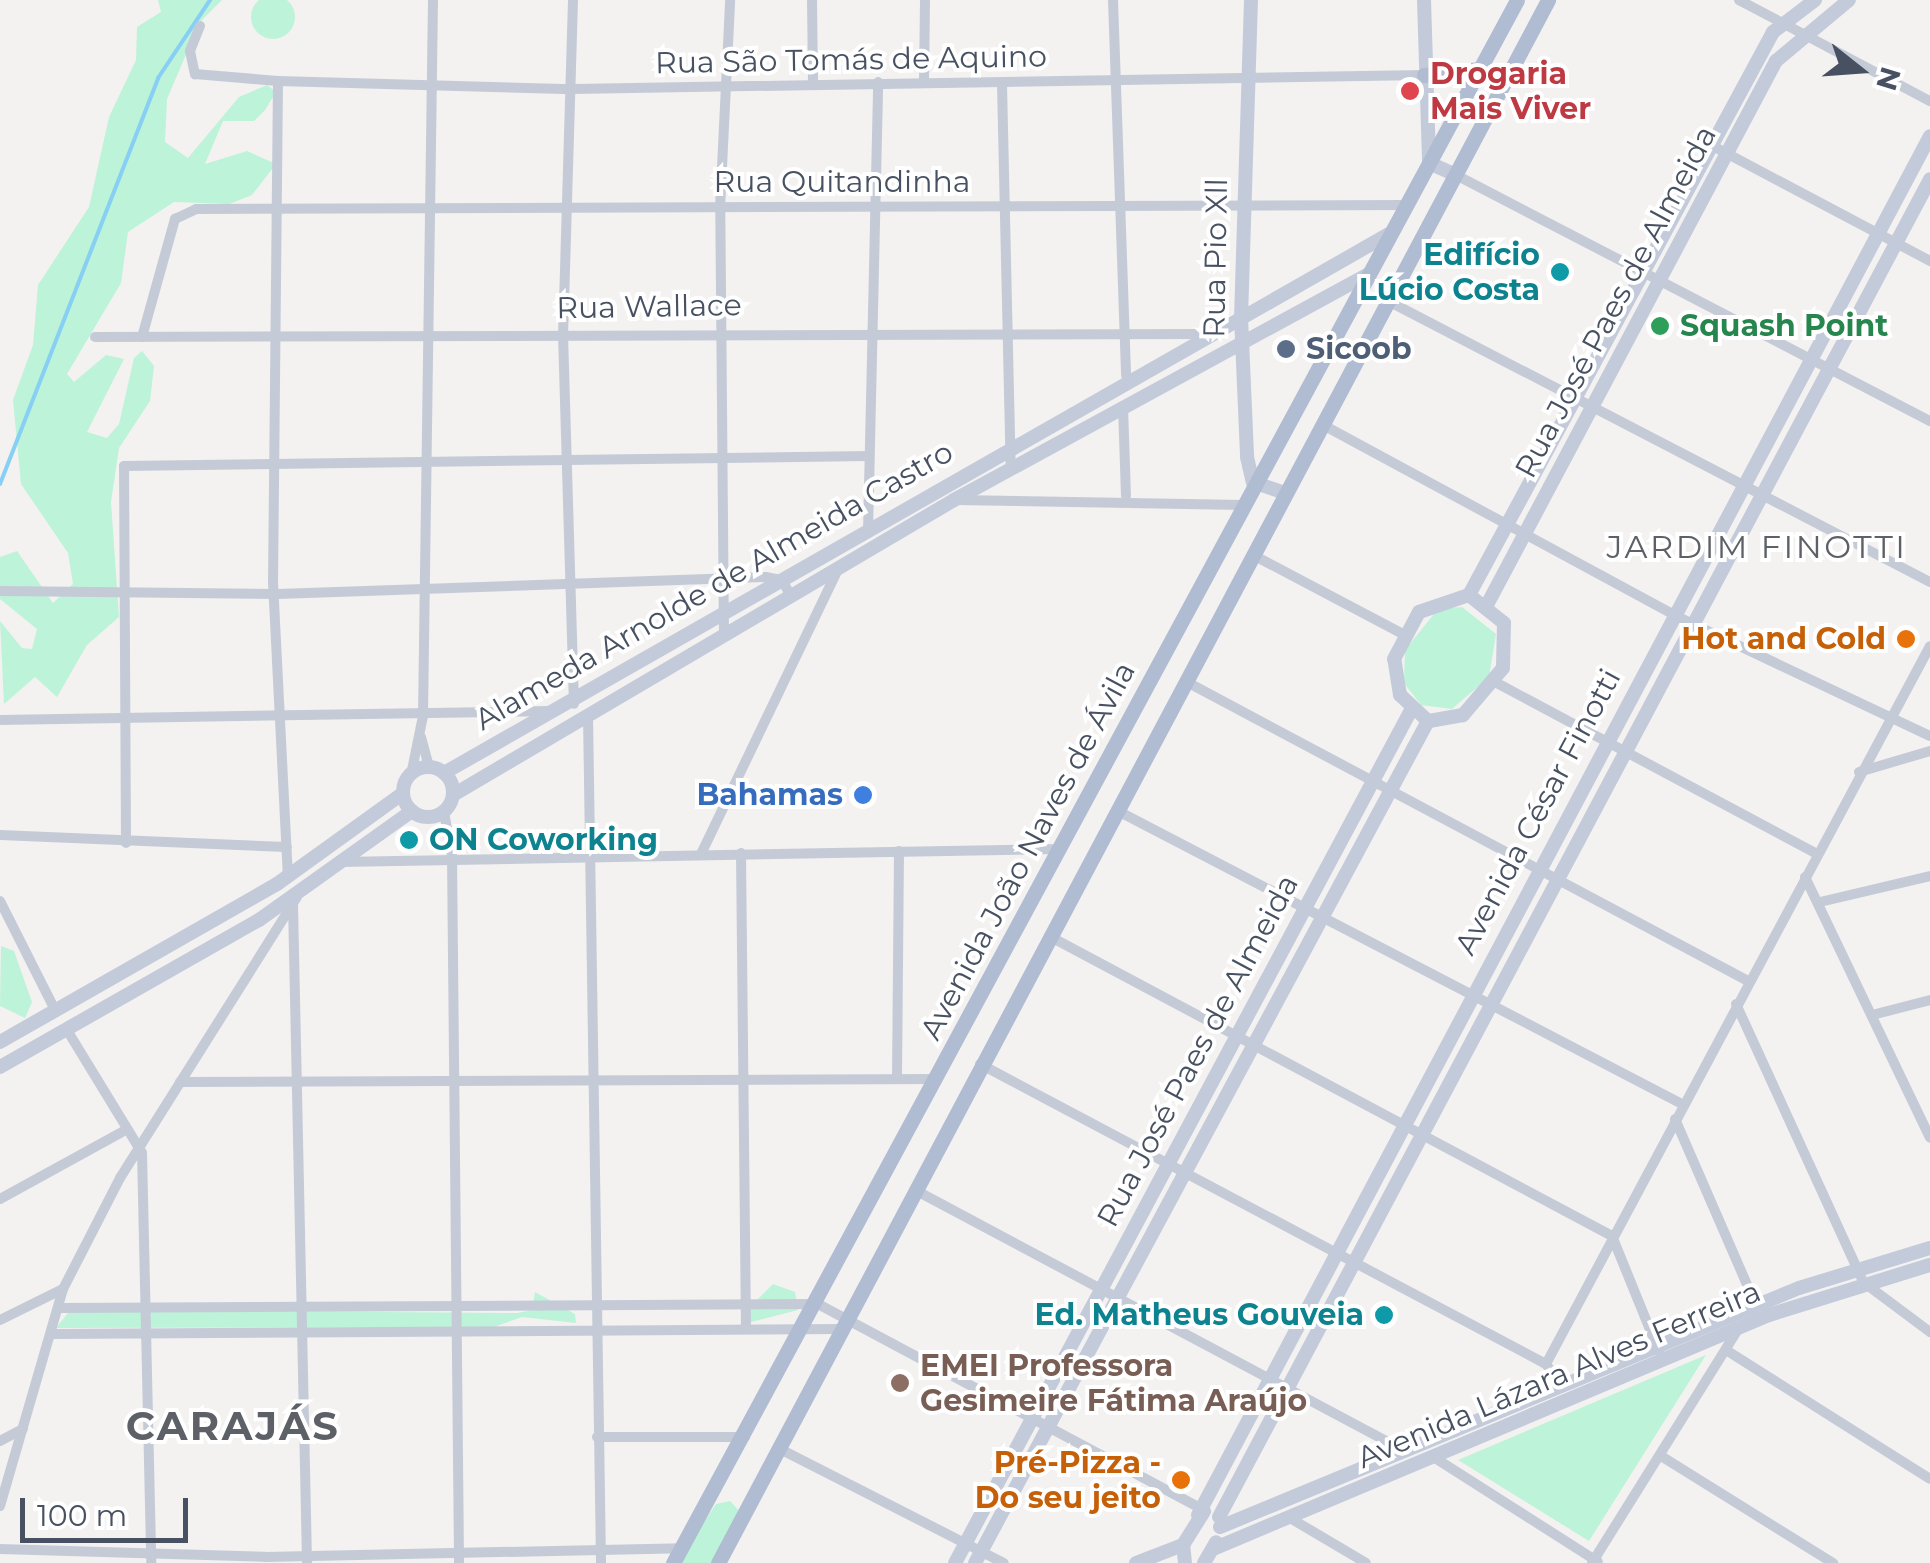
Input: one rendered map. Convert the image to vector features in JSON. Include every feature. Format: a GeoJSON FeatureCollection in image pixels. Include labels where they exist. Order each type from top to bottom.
{"type":"FeatureCollection","features":[{"type":"Feature","properties":{"kind":"main road","name":"Rua Pio Xll"},"geometry":{"type":"LineString","coordinates":[[1251,0],[1241,340],[1253,482]]}},
{"type":"Feature","properties":{"kind":"main road"},"geometry":{"type":"LineString","coordinates":[[1424,0],[1429,163],[1456,175]]}},
{"type":"Feature","properties":{"kind":"main road","name":"Avenida João Naves de Ávila"},"geometry":{"type":"LineString","coordinates":[[673,1563],[818,1304],[1253,482],[1517,0]]}},
{"type":"Feature","properties":{"kind":"main road","name":"Avenida João Naves de Ávila"},"geometry":{"type":"LineString","coordinates":[[718,1563],[1548,0]]}},
{"type":"Feature","properties":{"kind":"main road"},"geometry":{"type":"LineString","coordinates":[[1779,22],[1815,0]]}},
{"type":"Feature","properties":{"kind":"main road","name":"Rua José Paes de Almeida"},"geometry":{"type":"LineString","coordinates":[[1488,603],[1776,61],[1803,34],[1850,0]]}},
{"type":"Feature","properties":{"kind":"main road","name":"Rua José Paes de Almeida"},"geometry":{"type":"LineString","coordinates":[[1470,594],[1779,22]]}},
{"type":"Feature","properties":{"kind":"main road"},"geometry":{"type":"LineString","coordinates":[[1424,75],[1480,68]]}},
{"type":"Feature","properties":{"kind":"main road","name":"Avenida César Finotti"},"geometry":{"type":"LineString","coordinates":[[1209,1516],[1338,1251],[1807,359],[1930,136]]}},
{"type":"Feature","properties":{"kind":"main road","name":"Avenida César Finotti"},"geometry":{"type":"LineString","coordinates":[[1209,1516],[1291,1390],[1930,179]]}},
{"type":"Feature","properties":{"kind":"main road","name":"Alameda Arnolde de Almeida Castro"},"geometry":{"type":"LineString","coordinates":[[436,770],[569,707],[1126,376],[1241,318],[1389,234]]}},
{"type":"Feature","properties":{"kind":"main road","name":"Alameda Arnolde de Almeida Castro"},"geometry":{"type":"LineString","coordinates":[[453,795],[954,500],[1368,274]]}},
{"type":"Feature","properties":{"kind":"main road"},"geometry":{"type":"LineString","coordinates":[[1253,482],[1285,493]]}},
{"type":"Feature","properties":{"kind":"main road"},"geometry":{"type":"LineString","coordinates":[[1470,594],[1488,603],[1509,638],[1496,682],[1464,715],[1428,721],[1411,710],[1394,677],[1403,634],[1430,603],[1470,594]]}},
{"type":"Feature","properties":{"kind":"main road","name":"Rua José Paes de Almeida"},"geometry":{"type":"LineString","coordinates":[[955,1563],[1411,710]]}},
{"type":"Feature","properties":{"kind":"main road","name":"Rua José Paes de Almeida"},"geometry":{"type":"LineString","coordinates":[[978,1558],[1388,789],[1428,721]]}},
{"type":"Feature","properties":{"kind":"main road"},"geometry":{"type":"LineString","coordinates":[[0,1042],[288,874],[403,793],[411,774],[436,770],[453,795],[438,814],[412,812],[330,862],[297,897],[0,1067]]}},
{"type":"Feature","properties":{"kind":"main road"},"geometry":{"type":"LineString","coordinates":[[403,793],[412,812]]}},
{"type":"Feature","properties":{"kind":"main road","name":"Avenida Lázara Alves Ferreira"},"geometry":{"type":"LineString","coordinates":[[1213,1549],[1435,1458],[1562,1387],[1737,1331],[1930,1248]]}},
{"type":"Feature","properties":{"kind":"main road","name":"Avenida Lázara Alves Ferreira"},"geometry":{"type":"LineString","coordinates":[[1209,1516],[1410,1454],[1511,1418],[1660,1355],[1756,1305],[1861,1275],[1930,1265]]}},
{"type":"Feature","properties":{"kind":"main road"},"geometry":{"type":"LineString","coordinates":[[1204,1563],[1213,1549],[1209,1516]]}},
{"type":"Feature","properties":{"kind":"main road"},"geometry":{"type":"LineString","coordinates":[[1136,1563],[1182,1558],[1209,1516]]}},
{"type":"Feature","properties":{"kind":"street"},"geometry":{"type":"LineString","coordinates":[[411,774],[423,716],[430,465],[433,0]]}},
{"type":"Feature","properties":{"kind":"street"},"geometry":{"type":"LineString","coordinates":[[0,720],[423,716],[569,707],[563,334],[573,0]]}},
{"type":"Feature","properties":{"kind":"street"},"geometry":{"type":"LineString","coordinates":[[724,636],[718,616],[720,208],[722,88],[730,0]]}},
{"type":"Feature","properties":{"kind":"street"},"geometry":{"type":"LineString","coordinates":[[812,0],[813,84]]}},
{"type":"Feature","properties":{"kind":"street"},"geometry":{"type":"LineString","coordinates":[[924,82],[925,0]]}},
{"type":"Feature","properties":{"kind":"street"},"geometry":{"type":"LineString","coordinates":[[1113,0],[1126,376]]}},
{"type":"Feature","properties":{"kind":"street"},"geometry":{"type":"LineString","coordinates":[[1739,0],[1930,101]]}},
{"type":"Feature","properties":{"kind":"street","name":"Rua São Tomás de Aquino"},"geometry":{"type":"LineString","coordinates":[[200,26],[190,51],[195,74],[278,81],[572,89],[1424,75]]}},
{"type":"Feature","properties":{"kind":"street"},"geometry":{"type":"LineString","coordinates":[[278,81],[276,466],[288,874]]}},
{"type":"Feature","properties":{"kind":"street"},"geometry":{"type":"LineString","coordinates":[[868,532],[878,82]]}},
{"type":"Feature","properties":{"kind":"street"},"geometry":{"type":"LineString","coordinates":[[1002,84],[1011,470]]}},
{"type":"Feature","properties":{"kind":"street"},"geometry":{"type":"LineString","coordinates":[[1711,145],[1930,261]]}},
{"type":"Feature","properties":{"kind":"street"},"geometry":{"type":"LineString","coordinates":[[1456,175],[1644,268],[1827,370],[1930,421]]}},
{"type":"Feature","properties":{"kind":"street","name":"Rua Quitandinha"},"geometry":{"type":"LineString","coordinates":[[142,337],[178,214],[279,208],[431,211],[1405,205]]}},
{"type":"Feature","properties":{"kind":"street"},"geometry":{"type":"LineString","coordinates":[[1390,302],[1930,582]]}},
{"type":"Feature","properties":{"kind":"street","name":"Rua Wallace"},"geometry":{"type":"LineString","coordinates":[[95,337],[431,338],[719,330],[871,330],[1006,336],[1204,334]]}},
{"type":"Feature","properties":{"kind":"street"},"geometry":{"type":"LineString","coordinates":[[1123,406],[1126,496]]}},
{"type":"Feature","properties":{"kind":"street"},"geometry":{"type":"LineString","coordinates":[[1324,426],[1674,615],[1888,720],[1930,736]]}},
{"type":"Feature","properties":{"kind":"street"},"geometry":{"type":"LineString","coordinates":[[126,844],[124,466],[430,465],[565,459],[869,456]]}},
{"type":"Feature","properties":{"kind":"street"},"geometry":{"type":"LineString","coordinates":[[954,500],[1126,496],[1243,505]]}},
{"type":"Feature","properties":{"kind":"street"},"geometry":{"type":"LineString","coordinates":[[1253,555],[1403,634]]}},
{"type":"Feature","properties":{"kind":"street"},"geometry":{"type":"LineString","coordinates":[[700,854],[839,568]]}},
{"type":"Feature","properties":{"kind":"street"},"geometry":{"type":"LineString","coordinates":[[0,591],[278,594],[782,580],[791,596]]}},
{"type":"Feature","properties":{"kind":"street"},"geometry":{"type":"LineString","coordinates":[[1546,1364],[1859,772],[1930,646]]}},
{"type":"Feature","properties":{"kind":"street"},"geometry":{"type":"LineString","coordinates":[[1184,680],[1748,981]]}},
{"type":"Feature","properties":{"kind":"street"},"geometry":{"type":"LineString","coordinates":[[1496,682],[1817,854]]}},
{"type":"Feature","properties":{"kind":"street"},"geometry":{"type":"LineString","coordinates":[[588,715],[601,1563]]}},
{"type":"Feature","properties":{"kind":"street"},"geometry":{"type":"LineString","coordinates":[[420,736],[436,770]]}},
{"type":"Feature","properties":{"kind":"street"},"geometry":{"type":"LineString","coordinates":[[1859,772],[1930,751]]}},
{"type":"Feature","properties":{"kind":"street"},"geometry":{"type":"LineString","coordinates":[[1116,810],[1682,1104]]}},
{"type":"Feature","properties":{"kind":"street"},"geometry":{"type":"LineString","coordinates":[[438,814],[452,856],[458,1558]]}},
{"type":"Feature","properties":{"kind":"street"},"geometry":{"type":"LineString","coordinates":[[0,834],[126,844],[287,847]]}},
{"type":"Feature","properties":{"kind":"street"},"geometry":{"type":"LineString","coordinates":[[330,862],[452,856],[1060,849]]}},
{"type":"Feature","properties":{"kind":"street"},"geometry":{"type":"LineString","coordinates":[[897,1079],[899,851]]}},
{"type":"Feature","properties":{"kind":"street"},"geometry":{"type":"LineString","coordinates":[[741,853],[746,1327]]}},
{"type":"Feature","properties":{"kind":"street"},"geometry":{"type":"LineString","coordinates":[[1820,902],[1930,876]]}},
{"type":"Feature","properties":{"kind":"street"},"geometry":{"type":"LineString","coordinates":[[1804,877],[1820,902],[1927,1124],[1930,1138]]}},
{"type":"Feature","properties":{"kind":"street"},"geometry":{"type":"LineString","coordinates":[[0,1506],[63,1290],[180,1082],[297,897]]}},
{"type":"Feature","properties":{"kind":"street"},"geometry":{"type":"LineString","coordinates":[[297,897],[307,1558]]}},
{"type":"Feature","properties":{"kind":"street"},"geometry":{"type":"LineString","coordinates":[[0,902],[56,1012]]}},
{"type":"Feature","properties":{"kind":"street"},"geometry":{"type":"LineString","coordinates":[[1048,936],[1612,1236],[1660,1355]]}},
{"type":"Feature","properties":{"kind":"street"},"geometry":{"type":"LineString","coordinates":[[1872,1015],[1930,1000]]}},
{"type":"Feature","properties":{"kind":"street"},"geometry":{"type":"LineString","coordinates":[[1736,1004],[1861,1275],[1930,1332]]}},
{"type":"Feature","properties":{"kind":"street"},"geometry":{"type":"LineString","coordinates":[[67,1030],[122,1132],[142,1154],[151,1332],[151,1558]]}},
{"type":"Feature","properties":{"kind":"street"},"geometry":{"type":"LineString","coordinates":[[980,1064],[1546,1364],[1562,1387]]}},
{"type":"Feature","properties":{"kind":"street"},"geometry":{"type":"LineString","coordinates":[[180,1082],[938,1079]]}},
{"type":"Feature","properties":{"kind":"street"},"geometry":{"type":"LineString","coordinates":[[1675,1119],[1756,1305]]}},
{"type":"Feature","properties":{"kind":"street"},"geometry":{"type":"LineString","coordinates":[[0,1199],[122,1132]]}},
{"type":"Feature","properties":{"kind":"street"},"geometry":{"type":"LineString","coordinates":[[914,1189],[1410,1454]]}},
{"type":"Feature","properties":{"kind":"street"},"geometry":{"type":"LineString","coordinates":[[0,1320],[63,1290]]}},
{"type":"Feature","properties":{"kind":"street"},"geometry":{"type":"LineString","coordinates":[[59,1308],[818,1304],[843,1323],[1050,1423],[1209,1516]]}},
{"type":"Feature","properties":{"kind":"street"},"geometry":{"type":"LineString","coordinates":[[523,1307],[523,1329]]}},
{"type":"Feature","properties":{"kind":"street"},"geometry":{"type":"LineString","coordinates":[[53,1334],[805,1327],[843,1323]]}},
{"type":"Feature","properties":{"kind":"street"},"geometry":{"type":"LineString","coordinates":[[1435,1458],[1595,1562],[1737,1331]]}},
{"type":"Feature","properties":{"kind":"street"},"geometry":{"type":"LineString","coordinates":[[1726,1350],[1930,1479]]}},
{"type":"Feature","properties":{"kind":"street"},"geometry":{"type":"LineString","coordinates":[[0,1441],[22,1429]]}},
{"type":"Feature","properties":{"kind":"street"},"geometry":{"type":"LineString","coordinates":[[597,1438],[746,1437]]}},
{"type":"Feature","properties":{"kind":"street"},"geometry":{"type":"LineString","coordinates":[[780,1449],[965,1544],[978,1558],[1004,1563]]}},
{"type":"Feature","properties":{"kind":"street"},"geometry":{"type":"LineString","coordinates":[[1660,1456],[1833,1563]]}},
{"type":"Feature","properties":{"kind":"street"},"geometry":{"type":"LineString","coordinates":[[1290,1518],[1366,1563]]}},
{"type":"Feature","properties":{"kind":"street"},"geometry":{"type":"LineString","coordinates":[[0,1548],[151,1558],[458,1558],[683,1548]]}},
{"type":"Feature","properties":{"kind":"green space"},"geometry":{"type":"Polygon","coordinates":[[[273,-5],[289,1],[295,17],[289,33],[273,39],[257,33],[251,17],[257,1],[273,-5]]]}},
{"type":"Feature","properties":{"kind":"green space"},"geometry":{"type":"Polygon","coordinates":[[[158,0],[222,0],[200,22],[167,99],[165,142],[188,158],[239,97],[267,85],[276,92],[265,110],[254,121],[223,121],[205,164],[247,151],[276,164],[252,195],[229,204],[174,202],[128,232],[121,283],[67,374],[74,382],[106,355],[124,359],[87,432],[107,438],[119,424],[134,358],[142,351],[154,366],[150,401],[119,448],[111,502],[119,617],[87,645],[57,697],[35,677],[4,704],[0,621],[22,648],[32,649],[37,629],[0,599],[0,557],[17,551],[53,603],[73,584],[68,553],[21,484],[13,400],[33,345],[38,285],[89,207],[109,117],[136,60],[137,27],[161,12],[158,0]]]}},
{"type":"Feature","properties":{"kind":"green space"},"geometry":{"type":"Polygon","coordinates":[[[1462,607],[1496,634],[1489,677],[1452,709],[1421,705],[1404,683],[1405,650],[1438,609],[1462,607]]]}},
{"type":"Feature","properties":{"kind":"green space"},"geometry":{"type":"Polygon","coordinates":[[[1,946],[14,951],[32,1002],[25,1018],[0,1006],[1,946]]]}},
{"type":"Feature","properties":{"kind":"green space"},"geometry":{"type":"Polygon","coordinates":[[[773,1284],[795,1292],[798,1310],[751,1322],[747,1310],[773,1284]]]}},
{"type":"Feature","properties":{"kind":"green space"},"geometry":{"type":"Polygon","coordinates":[[[535,1292],[575,1314],[576,1323],[522,1317],[494,1327],[56,1328],[68,1313],[109,1310],[518,1313],[532,1310],[535,1292]]]}},
{"type":"Feature","properties":{"kind":"green space"},"geometry":{"type":"Polygon","coordinates":[[[1706,1355],[1589,1541],[1458,1460],[1706,1355]]]}},
{"type":"Feature","properties":{"kind":"green space"},"geometry":{"type":"Polygon","coordinates":[[[730,1501],[740,1512],[714,1563],[677,1563],[716,1504],[730,1501]]]}},
{"type":"Feature","properties":{"kind":"waterway"},"geometry":{"type":"LineString","coordinates":[[0,484],[158,78],[210,0]]}},
{"type":"Feature","properties":{"kind":"place","name":"Drogaria Mais Viver"},"geometry":{"type":"Point","coordinates":[1410,91]}},
{"type":"Feature","properties":{"kind":"place","name":"Edifício Lúcio Costa"},"geometry":{"type":"Point","coordinates":[1560,272]}},
{"type":"Feature","properties":{"kind":"place","name":"Squash Point"},"geometry":{"type":"Point","coordinates":[1660,326]}},
{"type":"Feature","properties":{"kind":"place","name":"Sicoob"},"geometry":{"type":"Point","coordinates":[1286,349]}},
{"type":"Feature","properties":{"kind":"place","name":"Hot and Cold"},"geometry":{"type":"Point","coordinates":[1906,639]}},
{"type":"Feature","properties":{"kind":"place","name":"Bahamas"},"geometry":{"type":"Point","coordinates":[863,795]}},
{"type":"Feature","properties":{"kind":"place","name":"ON Coworking"},"geometry":{"type":"Point","coordinates":[409,840]}},
{"type":"Feature","properties":{"kind":"place","name":"Ed. Matheus Gouveia"},"geometry":{"type":"Point","coordinates":[1384,1315]}},
{"type":"Feature","properties":{"kind":"place","name":"EMEI Professora Gesimeire Fátima Araújo"},"geometry":{"type":"Point","coordinates":[900,1383]}},
{"type":"Feature","properties":{"kind":"place","name":"Pré-Pizza - Do seu jeito"},"geometry":{"type":"Point","coordinates":[1181,1480]}},
{"type":"Feature","properties":{"kind":"district","name":"JARDIM FINOTTI"},"geometry":{"type":"Point","coordinates":[1757,547]}},
{"type":"Feature","properties":{"kind":"district","name":"CARAJÁS"},"geometry":{"type":"Point","coordinates":[233,1426]}}]}
